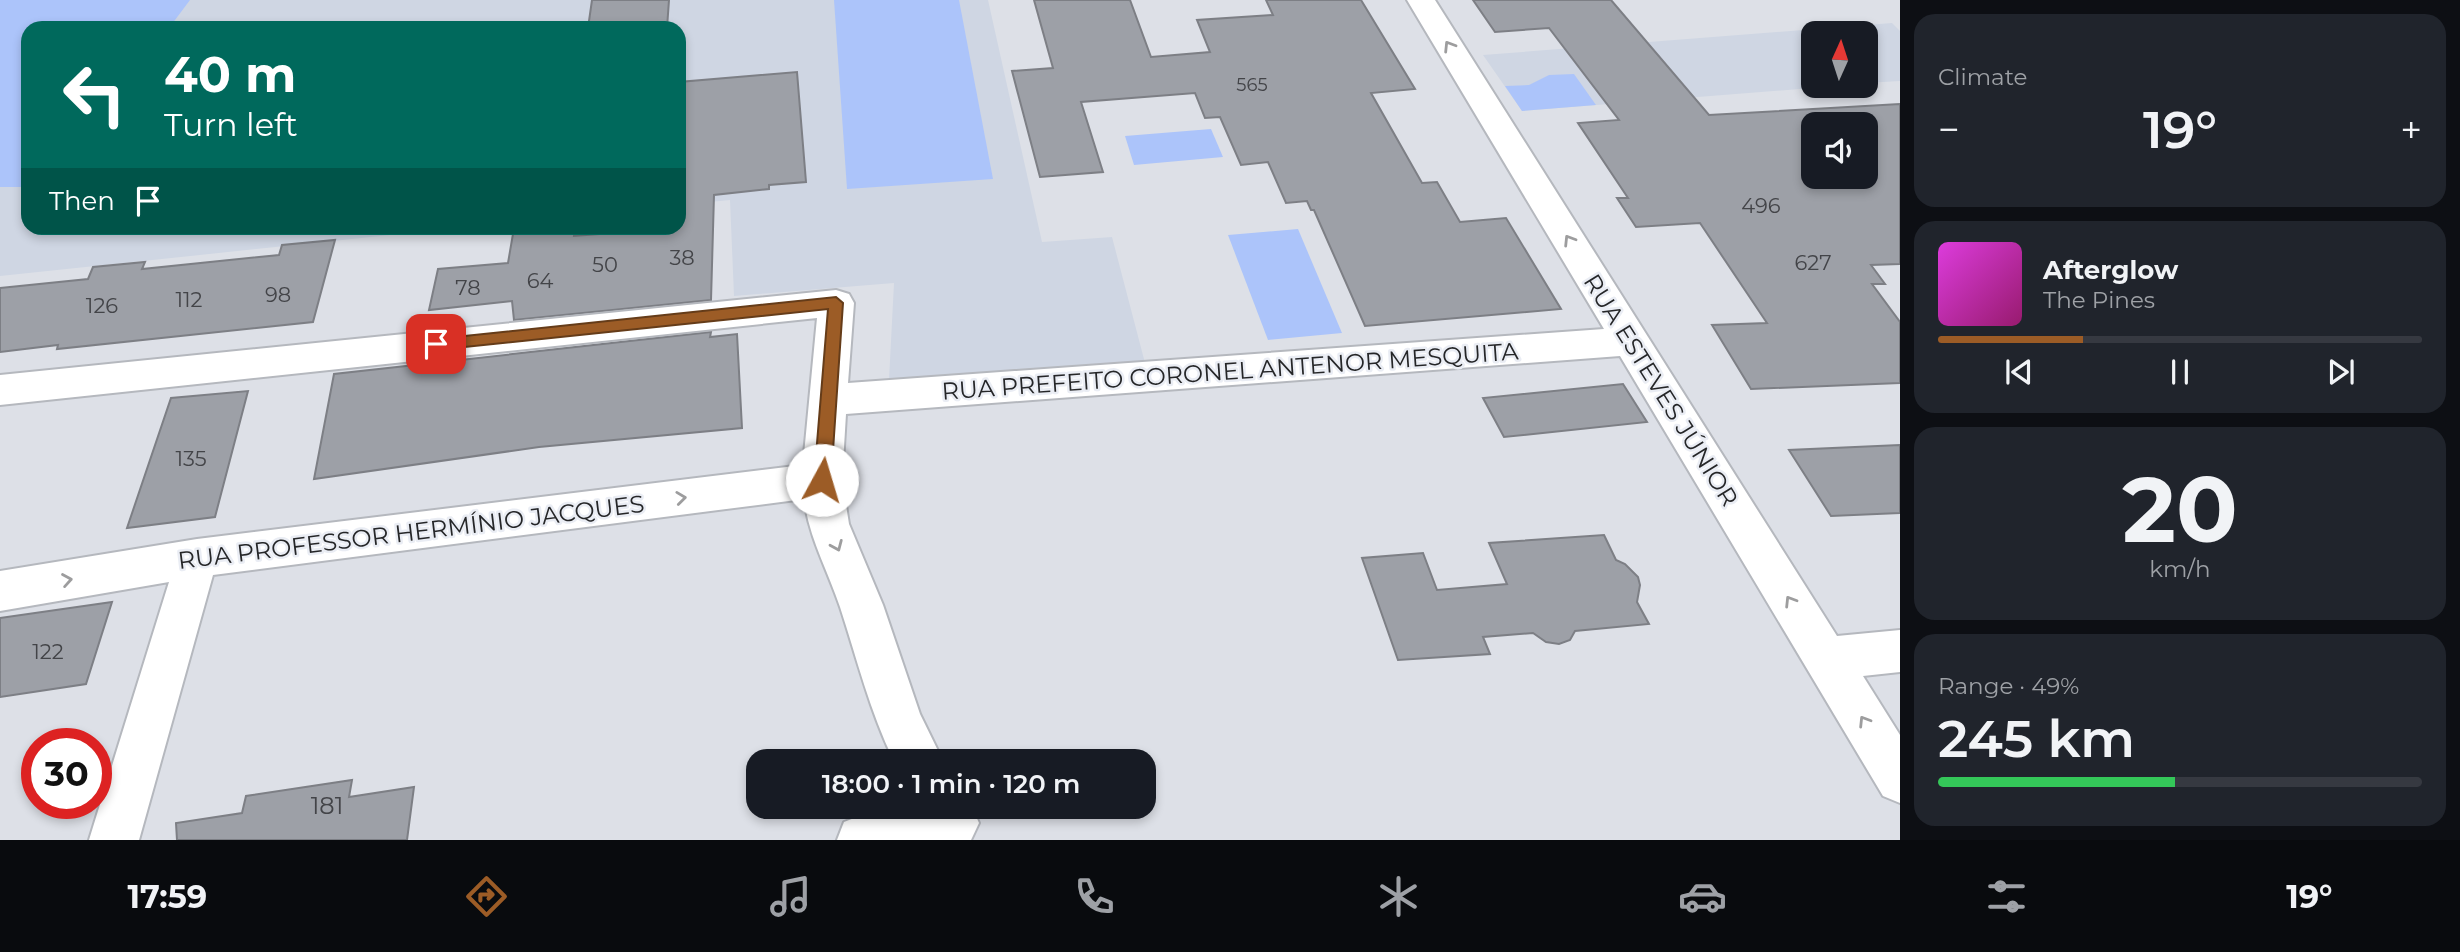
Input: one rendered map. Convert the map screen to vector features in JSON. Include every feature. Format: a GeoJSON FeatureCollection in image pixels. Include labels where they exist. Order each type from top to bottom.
{"type":"FeatureCollection","features":[{"type":"Feature","properties":{"kind":"street","name":"RUA ESTEVES JÚNIOR"},"geometry":{"type":"LineString","coordinates":[[1421,0],[1900,779]]}},
{"type":"Feature","properties":{"kind":"street"},"geometry":{"type":"LineString","coordinates":[[0,390],[836,303],[822,480],[828,524],[861,605],[900,724],[913,749]]}},
{"type":"Feature","properties":{"kind":"street","name":"RUA PREFEITO CORONEL ANTENOR MESQUITA"},"geometry":{"type":"LineString","coordinates":[[830,400],[1631,341]]}},
{"type":"Feature","properties":{"kind":"street","name":"RUA PROFESSOR HERMÍNIO JACQUES"},"geometry":{"type":"LineString","coordinates":[[0,591],[197,558],[822,480]]}},
{"type":"Feature","properties":{"kind":"street"},"geometry":{"type":"LineString","coordinates":[[114,840],[197,558]]}},
{"type":"Feature","properties":{"kind":"street"},"geometry":{"type":"LineString","coordinates":[[1826,659],[1900,651]]}},
{"type":"Feature","properties":{"kind":"street"},"geometry":{"type":"LineString","coordinates":[[862,840],[954,823]]}},
{"type":"Feature","properties":{"kind":"shaded area"},"geometry":{"type":"Polygon","coordinates":[[[0,0],[988,0],[1042,242],[1112,237],[1145,363],[889,380],[894,283],[734,296],[730,200],[686,204],[686,21],[21,21],[21,235],[390,235],[0,276],[0,0]]]}},
{"type":"Feature","properties":{"kind":"shaded area"},"geometry":{"type":"Polygon","coordinates":[[[0,0],[190,0],[174,21],[21,21],[21,187],[0,187],[0,0]]]}},
{"type":"Feature","properties":{"kind":"shaded area"},"geometry":{"type":"Polygon","coordinates":[[[834,0],[959,0],[993,179],[847,189],[834,0]]]}},
{"type":"Feature","properties":{"kind":"shaded area"},"geometry":{"type":"Polygon","coordinates":[[[1892,23],[1900,31],[1900,81],[1878,82],[1878,24],[1892,23]]]}},
{"type":"Feature","properties":{"kind":"shaded area"},"geometry":{"type":"Polygon","coordinates":[[[1801,30],[1801,89],[1522,111],[1483,55],[1801,30]]]}},
{"type":"Feature","properties":{"kind":"shaded area"},"geometry":{"type":"Polygon","coordinates":[[[1574,74],[1596,105],[1522,111],[1505,86],[1529,85],[1549,75],[1574,74]]]}},
{"type":"Feature","properties":{"kind":"shaded area"},"geometry":{"type":"Polygon","coordinates":[[[1211,129],[1223,157],[1134,165],[1125,136],[1211,129]]]}},
{"type":"Feature","properties":{"kind":"shaded area"},"geometry":{"type":"Polygon","coordinates":[[[1298,229],[1342,333],[1268,340],[1228,235],[1298,229]]]}},
{"type":"Feature","properties":{"kind":"building"},"geometry":{"type":"Polygon","coordinates":[[[592,0],[669,0],[668,21],[589,21],[592,0]]]}},
{"type":"Feature","properties":{"kind":"building"},"geometry":{"type":"Polygon","coordinates":[[[1034,0],[1130,0],[1151,57],[1210,52],[1197,20],[1273,15],[1266,0],[1361,0],[1415,89],[1371,93],[1422,183],[1437,182],[1460,222],[1506,218],[1561,309],[1365,326],[1314,210],[1311,210],[1307,201],[1286,203],[1268,162],[1241,165],[1220,117],[1205,118],[1195,93],[1081,102],[1103,172],[1040,177],[1012,71],[1053,68],[1034,0]]]}},
{"type":"Feature","properties":{"kind":"building"},"geometry":{"type":"Polygon","coordinates":[[[1473,0],[1611,0],[1709,115],[1900,104],[1900,264],[1871,265],[1885,284],[1872,284],[1900,322],[1900,383],[1751,389],[1712,325],[1767,323],[1700,223],[1636,227],[1617,198],[1628,198],[1578,123],[1619,120],[1549,28],[1495,32],[1473,0]]]}},
{"type":"Feature","properties":{"kind":"building"},"geometry":{"type":"Polygon","coordinates":[[[797,72],[806,182],[769,185],[769,189],[714,195],[711,300],[514,320],[512,301],[429,310],[438,269],[508,263],[513,235],[686,235],[686,81],[797,72]]]}},
{"type":"Feature","properties":{"kind":"building"},"geometry":{"type":"Polygon","coordinates":[[[335,240],[313,322],[57,349],[58,345],[0,352],[0,288],[88,279],[93,267],[145,262],[142,269],[279,255],[282,245],[335,240]]]}},
{"type":"Feature","properties":{"kind":"building"},"geometry":{"type":"Polygon","coordinates":[[[711,332],[710,337],[737,334],[742,428],[539,447],[314,479],[334,374],[711,332]]]}},
{"type":"Feature","properties":{"kind":"building"},"geometry":{"type":"Polygon","coordinates":[[[1623,384],[1647,422],[1504,437],[1483,398],[1623,384]]]}},
{"type":"Feature","properties":{"kind":"building"},"geometry":{"type":"Polygon","coordinates":[[[248,391],[215,517],[127,528],[171,398],[248,391]]]}},
{"type":"Feature","properties":{"kind":"building"},"geometry":{"type":"Polygon","coordinates":[[[1900,445],[1900,513],[1831,516],[1789,450],[1900,445]]]}},
{"type":"Feature","properties":{"kind":"building"},"geometry":{"type":"Polygon","coordinates":[[[1604,535],[1616,560],[1625,564],[1638,577],[1640,585],[1637,602],[1649,624],[1575,631],[1570,640],[1559,644],[1546,642],[1533,633],[1483,637],[1490,654],[1398,660],[1362,558],[1423,553],[1437,590],[1507,584],[1489,543],[1604,535]]]}},
{"type":"Feature","properties":{"kind":"building"},"geometry":{"type":"Polygon","coordinates":[[[112,602],[86,684],[0,697],[0,618],[112,602]]]}},
{"type":"Feature","properties":{"kind":"building"},"geometry":{"type":"Polygon","coordinates":[[[352,780],[349,797],[414,787],[407,840],[177,840],[176,823],[242,813],[246,796],[352,780]]]}},
{"type":"Feature","properties":{"kind":"route"},"geometry":{"type":"LineString","coordinates":[[436,344],[836,303],[822,480]]}}]}
